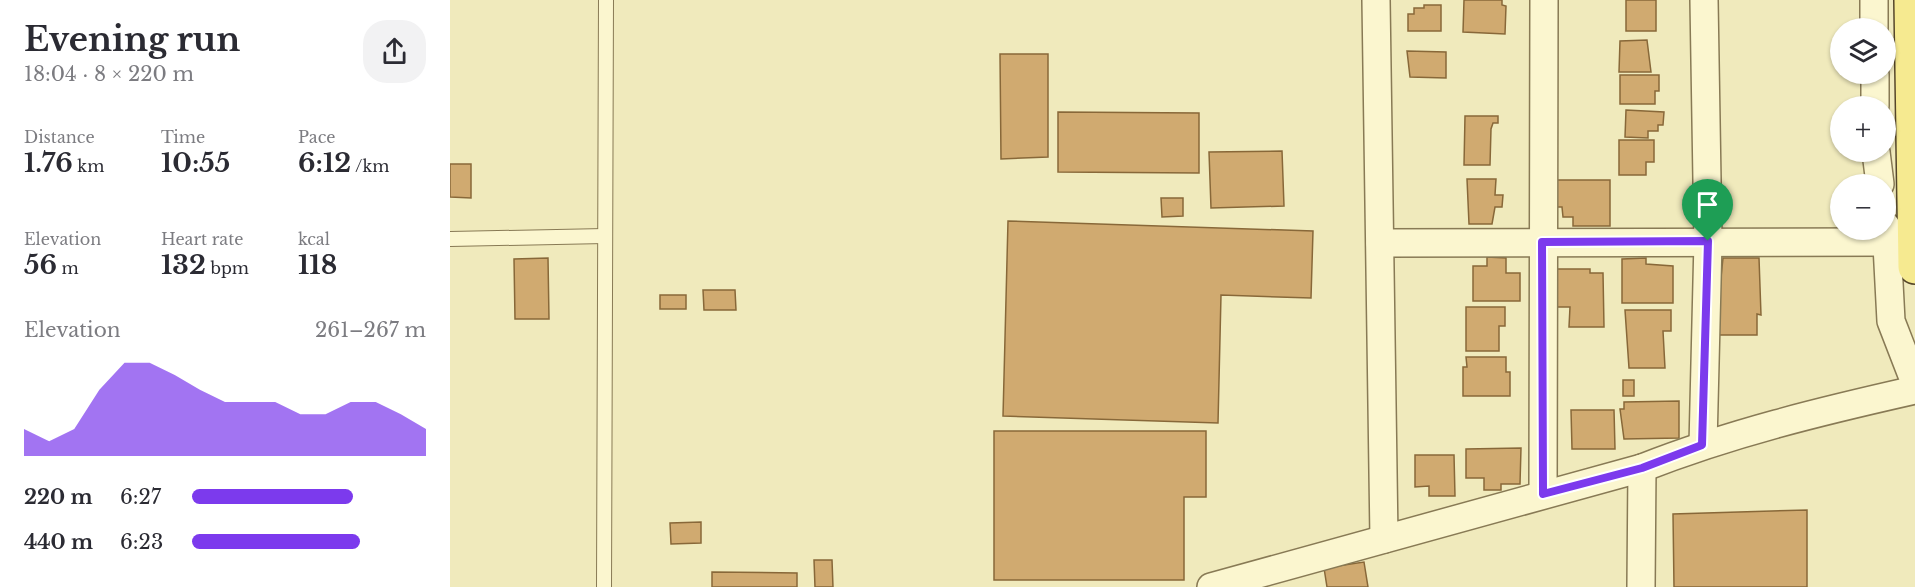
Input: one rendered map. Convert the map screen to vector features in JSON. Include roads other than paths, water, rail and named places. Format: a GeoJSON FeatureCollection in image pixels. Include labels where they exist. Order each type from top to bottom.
{"type":"FeatureCollection","features":[{"type":"Feature","properties":{"kind":"main road"},"geometry":{"type":"LineString","coordinates":[[1911,0],[1915,267]]}},
{"type":"Feature","properties":{"kind":"street"},"geometry":{"type":"LineString","coordinates":[[1376,0],[1384,539]]}},
{"type":"Feature","properties":{"kind":"street"},"geometry":{"type":"LineString","coordinates":[[1543,494],[1544,0]]}},
{"type":"Feature","properties":{"kind":"street"},"geometry":{"type":"LineString","coordinates":[[1702,445],[1708,241],[1704,0]]}},
{"type":"Feature","properties":{"kind":"street"},"geometry":{"type":"LineString","coordinates":[[1874,0],[1874,18]]}},
{"type":"Feature","properties":{"kind":"street"},"geometry":{"type":"LineString","coordinates":[[1380,243],[1708,241],[1830,236]]}},
{"type":"Feature","properties":{"kind":"street"},"geometry":{"type":"LineString","coordinates":[[1887,240],[1892,321],[1915,383]]}},
{"type":"Feature","properties":{"kind":"street"},"geometry":{"type":"LineString","coordinates":[[1211,587],[1642,468],[1702,445],[1800,417],[1915,390]]}},
{"type":"Feature","properties":{"kind":"street"},"geometry":{"type":"LineString","coordinates":[[1641,587],[1642,468]]}},
{"type":"Feature","properties":{"kind":"lane"},"geometry":{"type":"LineString","coordinates":[[604,587],[606,0]]}},
{"type":"Feature","properties":{"kind":"lane"},"geometry":{"type":"LineString","coordinates":[[450,239],[605,236]]}}]}
